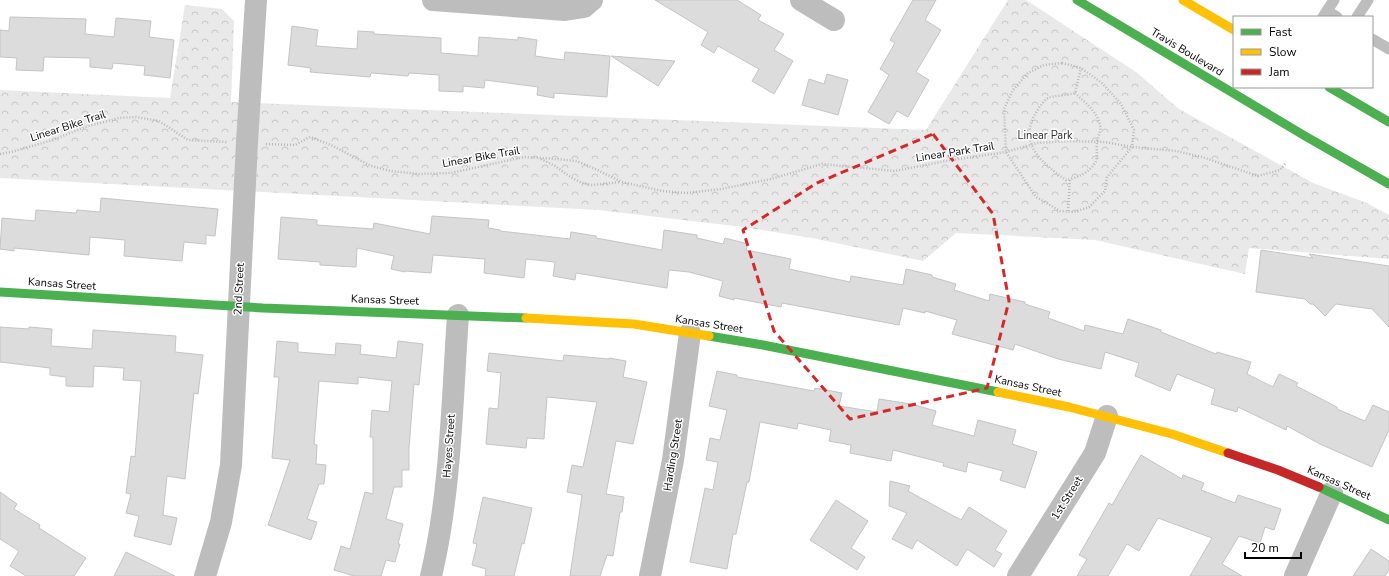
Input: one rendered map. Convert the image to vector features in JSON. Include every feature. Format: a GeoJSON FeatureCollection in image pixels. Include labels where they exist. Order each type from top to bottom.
{"type":"FeatureCollection","features":[{"type":"Feature","properties":{"kind":"street","name":"2nd Street"},"geometry":{"type":"LineString","coordinates":[[205,576],[221,522],[231,465],[238,307],[256,0]]}},
{"type":"Feature","properties":{"kind":"street"},"geometry":{"type":"LineString","coordinates":[[433,0],[565,10],[584,7],[592,0]]}},
{"type":"Feature","properties":{"kind":"street"},"geometry":{"type":"LineString","coordinates":[[801,0],[834,20]]}},
{"type":"Feature","properties":{"kind":"street"},"geometry":{"type":"LineString","coordinates":[[1183,0],[1233,29]]}},
{"type":"Feature","properties":{"kind":"street","name":"Travis Boulevard"},"geometry":{"type":"LineString","coordinates":[[1082,1],[1305,136],[1389,184]]}},
{"type":"Feature","properties":{"kind":"street"},"geometry":{"type":"LineString","coordinates":[[1332,88],[1389,122]]}},
{"type":"Feature","properties":{"kind":"street","name":"Kansas Street"},"geometry":{"type":"LineString","coordinates":[[0,292],[238,307],[559,319],[634,324],[690,333],[763,345],[905,372],[1107,416],[1172,434],[1271,467],[1332,492],[1389,520]]}},
{"type":"Feature","properties":{"kind":"street","name":"Hayes Street"},"geometry":{"type":"LineString","coordinates":[[431,576],[446,494],[458,315]]}},
{"type":"Feature","properties":{"kind":"street","name":"Harding Street"},"geometry":{"type":"LineString","coordinates":[[650,576],[673,460],[690,333]]}},
{"type":"Feature","properties":{"kind":"street","name":"1st Street"},"geometry":{"type":"LineString","coordinates":[[1018,576],[1095,453],[1107,416]]}},
{"type":"Feature","properties":{"kind":"street"},"geometry":{"type":"LineString","coordinates":[[1295,576],[1332,492]]}},
{"type":"Feature","properties":{"kind":"lane"},"geometry":{"type":"LineString","coordinates":[[1325,14],[1334,0]]}},
{"type":"Feature","properties":{"kind":"lane"},"geometry":{"type":"LineString","coordinates":[[1358,16],[1368,0]]}},
{"type":"Feature","properties":{"kind":"lane"},"geometry":{"type":"LineString","coordinates":[[1373,40],[1389,49]]}},
{"type":"Feature","properties":{"kind":"path"},"geometry":{"type":"LineString","coordinates":[[1062,63],[1081,68],[1102,83],[1121,104],[1134,130],[1132,147],[1107,177],[1105,191],[1089,207],[1074,212],[1068,212],[1060,211],[1036,197],[1006,152],[1004,109],[1013,90],[1028,73],[1044,65],[1062,63]]}},
{"type":"Feature","properties":{"kind":"path"},"geometry":{"type":"LineString","coordinates":[[1075,93],[1081,68]]}},
{"type":"Feature","properties":{"kind":"path"},"geometry":{"type":"LineString","coordinates":[[1075,93],[1092,110],[1099,120],[1101,133],[1097,142],[1096,160],[1090,169],[1066,180],[1039,159],[1031,145],[1030,135],[1032,121],[1038,108],[1049,98],[1075,93]]}},
{"type":"Feature","properties":{"kind":"path","name":"Linear Bike Trail"},"geometry":{"type":"LineString","coordinates":[[0,154],[53,140],[85,127],[119,118],[136,117],[159,120],[188,140],[231,142]]}},
{"type":"Feature","properties":{"kind":"path","name":"Linear Bike Trail"},"geometry":{"type":"LineString","coordinates":[[265,144],[295,145],[310,137],[331,145],[371,166],[391,171],[419,174],[451,173],[524,157],[576,161],[622,182]]}},
{"type":"Feature","properties":{"kind":"path","name":"Linear Park Trail"},"geometry":{"type":"LineString","coordinates":[[622,182],[662,191],[686,193],[721,189],[771,179],[822,164],[895,171],[946,161],[1006,152],[1037,143],[1068,141],[1105,142],[1132,147],[1176,150],[1258,176],[1280,170],[1286,163]]}},
{"type":"Feature","properties":{"kind":"path","name":"Linear Bike Trail"},"geometry":{"type":"LineString","coordinates":[[541,158],[582,183],[592,184],[622,182]]}},
{"type":"Feature","properties":{"kind":"path"},"geometry":{"type":"LineString","coordinates":[[1068,212],[1070,179]]}},
{"type":"Feature","properties":{"kind":"highlighted area"},"geometry":{"type":"Polygon","coordinates":[[[933,134],[993,214],[1009,301],[987,388],[850,419],[774,331],[743,230],[817,183],[933,134]]]}},
{"type":"Feature","properties":{"kind":"green space","name":"Linear Park"},"geometry":{"type":"Polygon","coordinates":[[[1008,0],[1026,0],[1136,72],[1179,109],[1313,183],[1367,203],[1389,215],[1389,259],[1249,248],[1245,274],[1095,240],[956,233],[923,261],[812,238],[743,227],[598,210],[0,178],[0,90],[170,98],[185,5],[222,9],[234,21],[231,102],[926,130],[1008,0]]]}},
{"type":"Feature","properties":{"kind":"building"},"geometry":{"type":"Polygon","coordinates":[[[655,0],[737,0],[761,15],[758,20],[784,34],[774,50],[793,61],[774,94],[752,81],[759,69],[718,46],[714,53],[701,45],[708,32],[655,0]]]}},
{"type":"Feature","properties":{"kind":"building"},"geometry":{"type":"Polygon","coordinates":[[[913,0],[936,0],[925,20],[941,30],[916,72],[929,80],[908,117],[897,111],[889,124],[868,112],[889,75],[880,69],[895,43],[890,40],[913,0]]]}},
{"type":"Feature","properties":{"kind":"building"},"geometry":{"type":"Polygon","coordinates":[[[10,17],[86,19],[85,34],[114,37],[116,18],[151,21],[149,37],[174,40],[170,78],[144,75],[145,66],[113,63],[112,69],[90,67],[90,58],[44,57],[43,71],[16,70],[17,58],[0,57],[0,30],[9,31],[10,17]]]}},
{"type":"Feature","properties":{"kind":"building"},"geometry":{"type":"Polygon","coordinates":[[[292,26],[318,30],[316,46],[357,49],[358,31],[374,32],[374,34],[441,38],[441,53],[478,56],[479,37],[518,40],[518,37],[537,40],[535,56],[564,60],[565,52],[610,56],[607,97],[554,93],[554,98],[537,95],[538,87],[485,80],[484,88],[463,86],[463,92],[439,91],[439,75],[409,73],[408,76],[371,73],[370,77],[310,72],[311,68],[288,65],[292,26]]]}},
{"type":"Feature","properties":{"kind":"building"},"geometry":{"type":"Polygon","coordinates":[[[611,56],[675,61],[658,86],[611,56]]]}},
{"type":"Feature","properties":{"kind":"building"},"geometry":{"type":"Polygon","coordinates":[[[827,74],[848,80],[838,115],[802,105],[809,79],[824,84],[827,74]]]}},
{"type":"Feature","properties":{"kind":"building"},"geometry":{"type":"Polygon","coordinates":[[[101,198],[218,209],[215,236],[206,235],[206,244],[184,242],[182,261],[124,256],[125,240],[90,237],[89,255],[14,248],[14,251],[0,249],[2,218],[35,221],[36,210],[76,213],[77,210],[100,212],[101,198]]]}},
{"type":"Feature","properties":{"kind":"building"},"geometry":{"type":"Polygon","coordinates":[[[432,216],[489,220],[488,228],[500,231],[570,239],[571,232],[662,250],[664,230],[697,235],[697,238],[723,244],[725,238],[748,244],[746,250],[791,259],[789,269],[850,282],[851,276],[903,285],[906,269],[932,275],[932,277],[956,284],[954,290],[989,301],[990,294],[1025,302],[1025,304],[1050,312],[1048,318],[1084,331],[1085,325],[1123,334],[1128,319],[1161,330],[1161,332],[1216,354],[1217,352],[1251,362],[1247,374],[1273,387],[1279,374],[1298,383],[1296,386],[1337,407],[1337,409],[1365,421],[1373,405],[1389,412],[1389,430],[1372,467],[1320,444],[1287,426],[1286,430],[1238,407],[1237,412],[1211,404],[1215,389],[1177,374],[1170,391],[1135,376],[1139,363],[1105,352],[1101,369],[1058,359],[1015,344],[1013,350],[952,334],[957,320],[925,311],[925,313],[903,308],[899,325],[782,303],[781,307],[734,298],[734,300],[719,296],[723,281],[689,272],[669,270],[667,288],[576,273],[575,280],[553,276],[555,262],[526,259],[524,278],[484,273],[485,259],[433,255],[431,273],[405,272],[391,269],[394,256],[357,248],[356,267],[320,265],[320,262],[278,259],[281,217],[317,220],[317,225],[373,229],[374,223],[430,234],[432,216]]]}},
{"type":"Feature","properties":{"kind":"building"},"geometry":{"type":"Polygon","coordinates":[[[1261,250],[1313,258],[1309,254],[1389,266],[1389,327],[1372,309],[1336,304],[1325,316],[1313,304],[1310,304],[1305,299],[1256,292],[1261,250]]]}},
{"type":"Feature","properties":{"kind":"building"},"geometry":{"type":"Polygon","coordinates":[[[0,327],[52,329],[51,346],[92,349],[93,330],[176,336],[175,352],[203,355],[198,394],[194,393],[185,479],[167,476],[163,515],[177,518],[171,545],[134,536],[139,516],[126,513],[131,494],[126,493],[131,456],[135,457],[141,381],[123,380],[124,368],[94,366],[93,387],[66,386],[66,377],[50,375],[50,368],[0,362],[0,327]]]}},
{"type":"Feature","properties":{"kind":"building"},"geometry":{"type":"Polygon","coordinates":[[[277,341],[298,343],[298,352],[335,355],[336,343],[361,345],[360,354],[396,358],[398,341],[423,344],[419,385],[414,384],[409,448],[409,470],[402,470],[402,487],[394,487],[386,519],[403,524],[398,544],[400,544],[395,562],[386,560],[381,576],[354,576],[334,570],[341,546],[350,549],[365,492],[373,494],[373,437],[370,437],[372,410],[389,412],[392,381],[358,377],[358,384],[319,381],[314,444],[317,445],[316,464],[326,465],[324,484],[319,484],[307,519],[317,522],[311,540],[268,525],[290,460],[272,458],[279,377],[274,377],[277,341]]]}},
{"type":"Feature","properties":{"kind":"building"},"geometry":{"type":"Polygon","coordinates":[[[489,353],[563,361],[564,355],[609,358],[626,361],[623,377],[647,382],[633,444],[616,441],[606,494],[624,497],[613,556],[607,555],[600,576],[570,576],[582,495],[567,492],[572,465],[583,467],[597,402],[547,397],[544,439],[527,438],[526,448],[486,444],[489,408],[498,409],[501,373],[487,371],[489,353]]]}},
{"type":"Feature","properties":{"kind":"building"},"geometry":{"type":"Polygon","coordinates":[[[717,371],[737,375],[737,377],[814,391],[815,388],[842,393],[839,406],[877,412],[879,399],[911,404],[936,411],[932,425],[974,436],[978,420],[1016,430],[1012,444],[1037,452],[1025,488],[1000,480],[1003,471],[968,462],[966,472],[943,466],[944,463],[893,450],[891,461],[850,453],[851,445],[829,441],[831,430],[798,423],[797,429],[760,422],[749,482],[747,482],[736,534],[733,534],[727,569],[690,562],[705,488],[713,490],[718,462],[706,460],[710,438],[720,440],[727,410],[709,406],[717,371]]]}},
{"type":"Feature","properties":{"kind":"building"},"geometry":{"type":"Polygon","coordinates":[[[1141,455],[1182,479],[1183,475],[1204,483],[1201,490],[1235,503],[1238,495],[1281,509],[1274,530],[1265,527],[1260,543],[1239,536],[1222,564],[1242,576],[1190,576],[1212,538],[1158,518],[1139,551],[1127,544],[1108,576],[1077,576],[1087,559],[1079,555],[1109,503],[1112,505],[1141,455]]]}},
{"type":"Feature","properties":{"kind":"building"},"geometry":{"type":"Polygon","coordinates":[[[890,481],[910,486],[908,491],[961,520],[969,507],[1007,531],[995,550],[1002,554],[994,567],[967,549],[957,566],[917,540],[912,549],[892,539],[907,513],[889,506],[890,481]]]}},
{"type":"Feature","properties":{"kind":"building"},"geometry":{"type":"Polygon","coordinates":[[[0,492],[17,504],[14,509],[40,525],[39,528],[86,558],[74,576],[26,576],[10,566],[19,551],[0,539],[0,492]]]}},
{"type":"Feature","properties":{"kind":"building"},"geometry":{"type":"Polygon","coordinates":[[[483,497],[532,508],[524,544],[522,543],[514,576],[485,576],[486,569],[472,565],[477,544],[473,543],[483,497]]]}},
{"type":"Feature","properties":{"kind":"building"},"geometry":{"type":"Polygon","coordinates":[[[836,500],[868,521],[851,548],[865,557],[857,570],[810,540],[836,500]]]}},
{"type":"Feature","properties":{"kind":"building"},"geometry":{"type":"Polygon","coordinates":[[[1371,549],[1389,561],[1389,570],[1385,576],[1353,576],[1371,549]]]}},
{"type":"Feature","properties":{"kind":"building"},"geometry":{"type":"Polygon","coordinates":[[[126,552],[138,558],[175,576],[114,576],[126,552]]]}},
{"type":"Feature","properties":{"kind":"traffic: fast"},"geometry":{"type":"LineString","coordinates":[[1077,0],[1305,136],[1389,184]]}},
{"type":"Feature","properties":{"kind":"traffic: fast"},"geometry":{"type":"LineString","coordinates":[[1331,88],[1389,122]]}},
{"type":"Feature","properties":{"kind":"traffic: fast"},"geometry":{"type":"LineString","coordinates":[[0,292],[263,308],[526,318]]}},
{"type":"Feature","properties":{"kind":"traffic: fast"},"geometry":{"type":"LineString","coordinates":[[709,336],[763,345],[998,392]]}},
{"type":"Feature","properties":{"kind":"traffic: fast"},"geometry":{"type":"LineString","coordinates":[[1319,487],[1389,520]]}},
{"type":"Feature","properties":{"kind":"traffic: slow"},"geometry":{"type":"LineString","coordinates":[[1183,0],[1233,29]]}},
{"type":"Feature","properties":{"kind":"traffic: slow"},"geometry":{"type":"LineString","coordinates":[[526,318],[634,324],[709,336]]}},
{"type":"Feature","properties":{"kind":"traffic: slow"},"geometry":{"type":"LineString","coordinates":[[998,392],[1069,407],[1172,434],[1228,453]]}},
{"type":"Feature","properties":{"kind":"traffic: jam"},"geometry":{"type":"LineString","coordinates":[[1228,453],[1278,470],[1319,487]]}}]}
